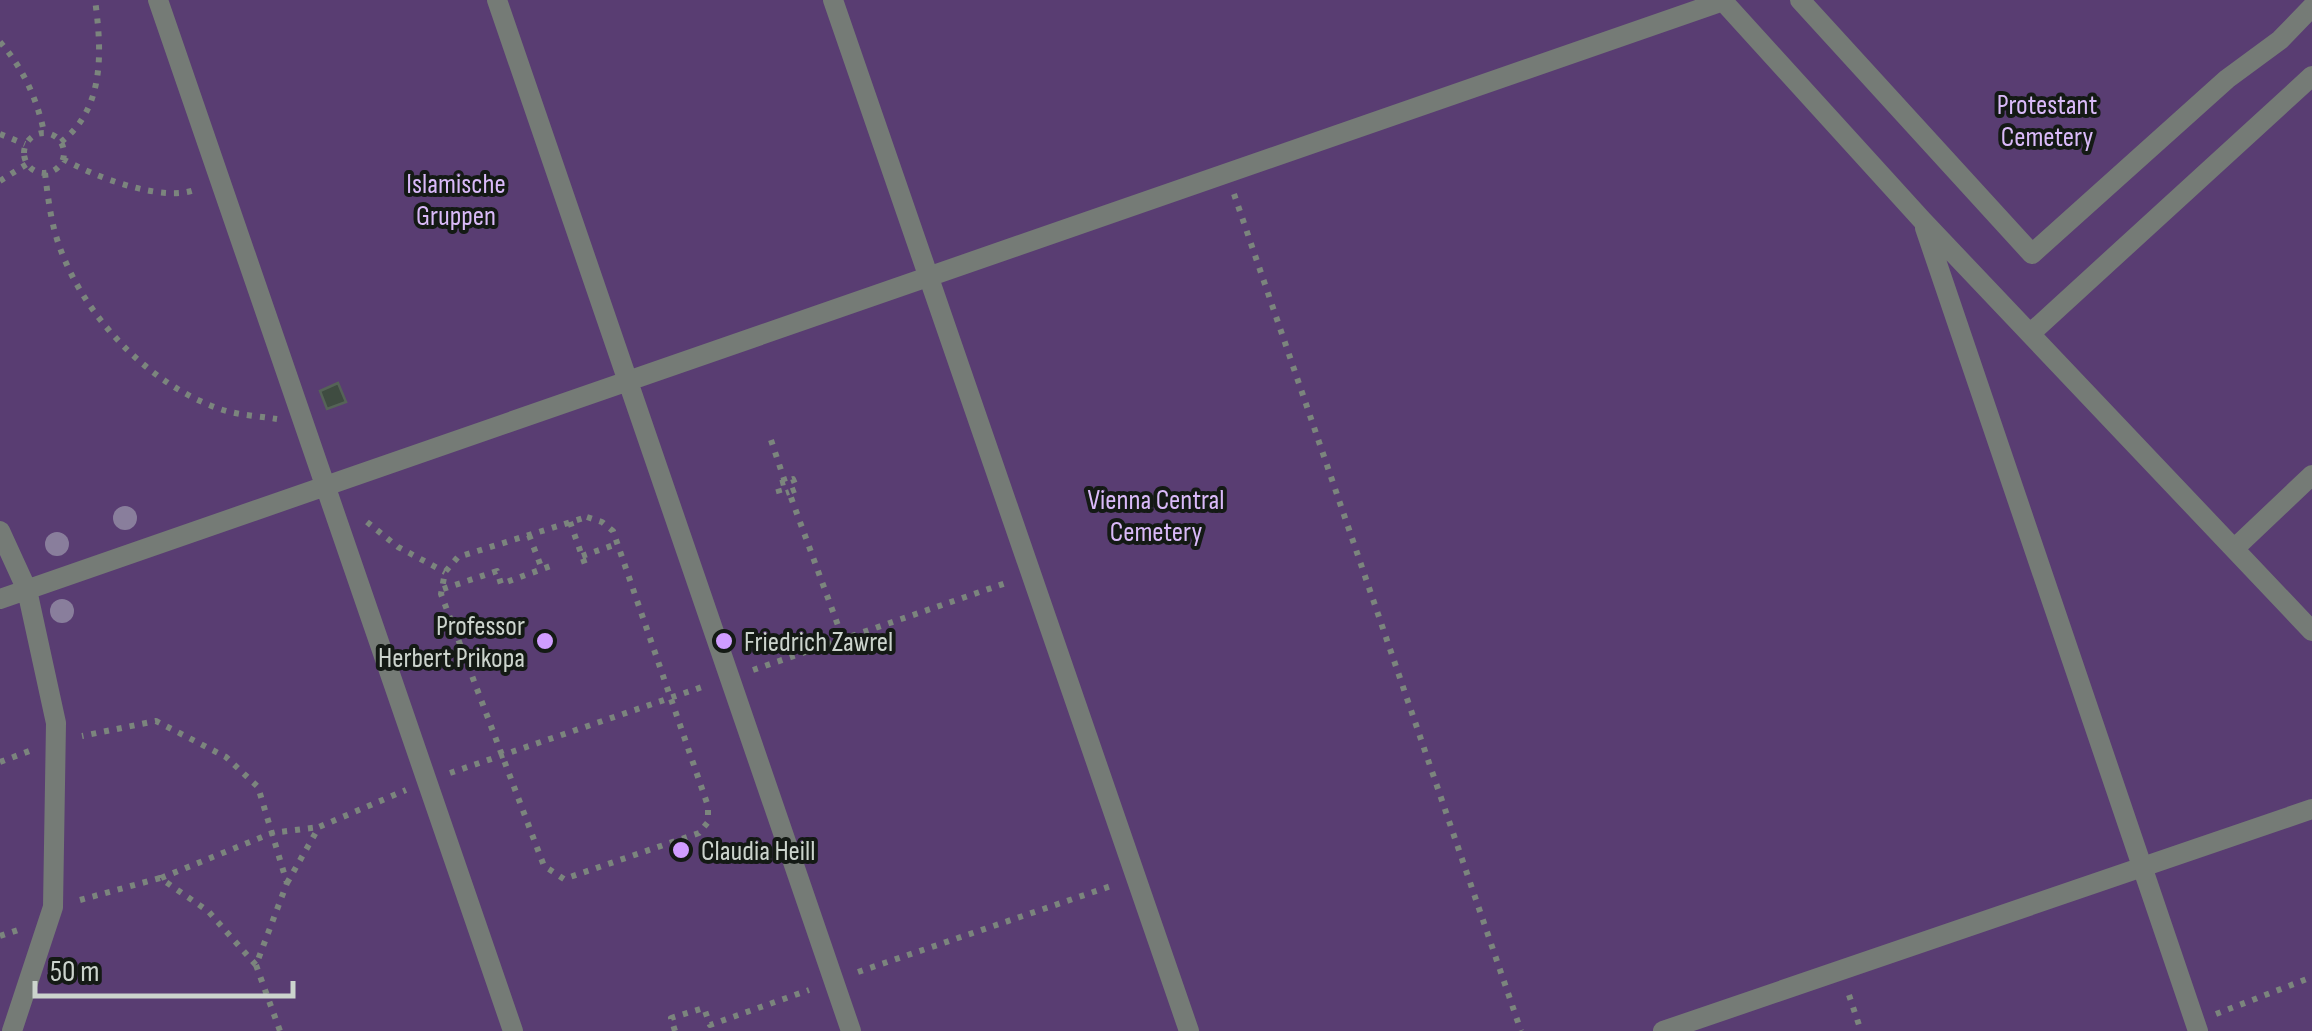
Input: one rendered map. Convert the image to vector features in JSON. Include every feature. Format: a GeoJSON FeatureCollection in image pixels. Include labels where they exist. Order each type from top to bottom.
{"type":"FeatureCollection","features":[{"type":"Feature","properties":{"kind":"lane"},"geometry":{"type":"LineString","coordinates":[[158,0],[514,1031]]}},
{"type":"Feature","properties":{"kind":"lane"},"geometry":{"type":"LineString","coordinates":[[497,0],[851,1031]]}},
{"type":"Feature","properties":{"kind":"lane"},"geometry":{"type":"LineString","coordinates":[[833,0],[1189,1031]]}},
{"type":"Feature","properties":{"kind":"lane"},"geometry":{"type":"LineString","coordinates":[[1800,0],[2032,254],[2227,79],[2280,40],[2312,6]]}},
{"type":"Feature","properties":{"kind":"lane"},"geometry":{"type":"LineString","coordinates":[[0,599],[1722,1],[1922,220],[2312,630]]}},
{"type":"Feature","properties":{"kind":"lane"},"geometry":{"type":"LineString","coordinates":[[2032,332],[2312,76]]}},
{"type":"Feature","properties":{"kind":"lane"},"geometry":{"type":"LineString","coordinates":[[1922,220],[2197,1026]]}},
{"type":"Feature","properties":{"kind":"lane"},"geometry":{"type":"LineString","coordinates":[[2235,548],[2312,474]]}},
{"type":"Feature","properties":{"kind":"lane"},"geometry":{"type":"LineString","coordinates":[[0,531],[27,590],[56,722],[53,907],[12,1031]]}},
{"type":"Feature","properties":{"kind":"lane"},"geometry":{"type":"LineString","coordinates":[[1663,1031],[2312,809]]}},
{"type":"Feature","properties":{"kind":"path"},"geometry":{"type":"LineString","coordinates":[[61,142],[76,130],[94,96],[100,32],[95,0]]}},
{"type":"Feature","properties":{"kind":"path"},"geometry":{"type":"LineString","coordinates":[[0,42],[30,86],[44,132]]}},
{"type":"Feature","properties":{"kind":"path"},"geometry":{"type":"LineString","coordinates":[[25,144],[44,132],[61,142],[63,159],[56,169],[44,173],[27,164]]}},
{"type":"Feature","properties":{"kind":"path"},"geometry":{"type":"LineString","coordinates":[[0,134],[25,144]]}},
{"type":"Feature","properties":{"kind":"path"},"geometry":{"type":"LineString","coordinates":[[25,144],[27,164]]}},
{"type":"Feature","properties":{"kind":"path"},"geometry":{"type":"LineString","coordinates":[[63,159],[92,176],[160,192],[186,194],[220,177]]}},
{"type":"Feature","properties":{"kind":"path"},"geometry":{"type":"LineString","coordinates":[[0,180],[27,164]]}},
{"type":"Feature","properties":{"kind":"path"},"geometry":{"type":"LineString","coordinates":[[44,173],[60,250],[93,310],[137,360],[193,398],[220,409],[306,424]]}},
{"type":"Feature","properties":{"kind":"path"},"geometry":{"type":"LineString","coordinates":[[1227,174],[1521,1031]]}},
{"type":"Feature","properties":{"kind":"path"},"geometry":{"type":"LineString","coordinates":[[771,440],[785,482],[794,479],[797,489],[790,492],[843,639]]}},
{"type":"Feature","properties":{"kind":"path"},"geometry":{"type":"LineString","coordinates":[[587,517],[602,522],[613,532],[708,806],[708,822],[699,833],[564,879],[544,866],[442,590],[446,572],[458,557],[587,517]]}},
{"type":"Feature","properties":{"kind":"path"},"geometry":{"type":"LineString","coordinates":[[364,519],[398,547],[446,572]]}},
{"type":"Feature","properties":{"kind":"path"},"geometry":{"type":"LineString","coordinates":[[570,522],[588,570]]}},
{"type":"Feature","properties":{"kind":"path"},"geometry":{"type":"LineString","coordinates":[[529,535],[542,569]]}},
{"type":"Feature","properties":{"kind":"path"},"geometry":{"type":"LineString","coordinates":[[582,556],[617,544]]}},
{"type":"Feature","properties":{"kind":"path"},"geometry":{"type":"LineString","coordinates":[[442,590],[496,571],[501,584],[556,564]]}},
{"type":"Feature","properties":{"kind":"path"},"geometry":{"type":"LineString","coordinates":[[56,741],[156,722],[226,757],[258,787],[286,883]]}},
{"type":"Feature","properties":{"kind":"path"},"geometry":{"type":"LineString","coordinates":[[53,907],[160,878],[272,833],[319,826],[428,780]]}},
{"type":"Feature","properties":{"kind":"path"},"geometry":{"type":"LineString","coordinates":[[256,964],[286,883],[319,826]]}},
{"type":"Feature","properties":{"kind":"path"},"geometry":{"type":"LineString","coordinates":[[675,1031],[671,1018],[704,1008],[711,1028],[834,981],[1136,877]]}},
{"type":"Feature","properties":{"kind":"path"},"geometry":{"type":"LineString","coordinates":[[160,878],[208,911],[256,964],[280,1031]]}},
{"type":"Feature","properties":{"kind":"path"},"geometry":{"type":"LineString","coordinates":[[1841,970],[1861,1031]]}},
{"type":"Feature","properties":{"kind":"path"},"geometry":{"type":"LineString","coordinates":[[2197,1026],[2312,978]]}},
{"type":"Feature","properties":{"kind":"green space","name":"Vienna Central Cemetery"},"geometry":{"type":"Polygon","coordinates":[[[0,0],[2312,0],[2312,1031],[0,1031],[0,0]]]}},
{"type":"Feature","properties":{"kind":"building"},"geometry":{"type":"Polygon","coordinates":[[[338,383],[346,402],[327,409],[320,391],[338,383]]]}},
{"type":"Feature","properties":{"kind":"place","name":"Professor Herbert Prikopa"},"geometry":{"type":"Point","coordinates":[545,641]}},
{"type":"Feature","properties":{"kind":"place","name":"Friedrich Zawrel"},"geometry":{"type":"Point","coordinates":[724,641]}},
{"type":"Feature","properties":{"kind":"place","name":"Claudia Heill"},"geometry":{"type":"Point","coordinates":[681,850]}},
{"type":"Feature","properties":{"kind":"park label","name":"Protestant Cemetery"},"geometry":{"type":"Point","coordinates":[2047,120]}},
{"type":"Feature","properties":{"kind":"park label","name":"Islamische Gruppen"},"geometry":{"type":"Point","coordinates":[456,199]}}]}
